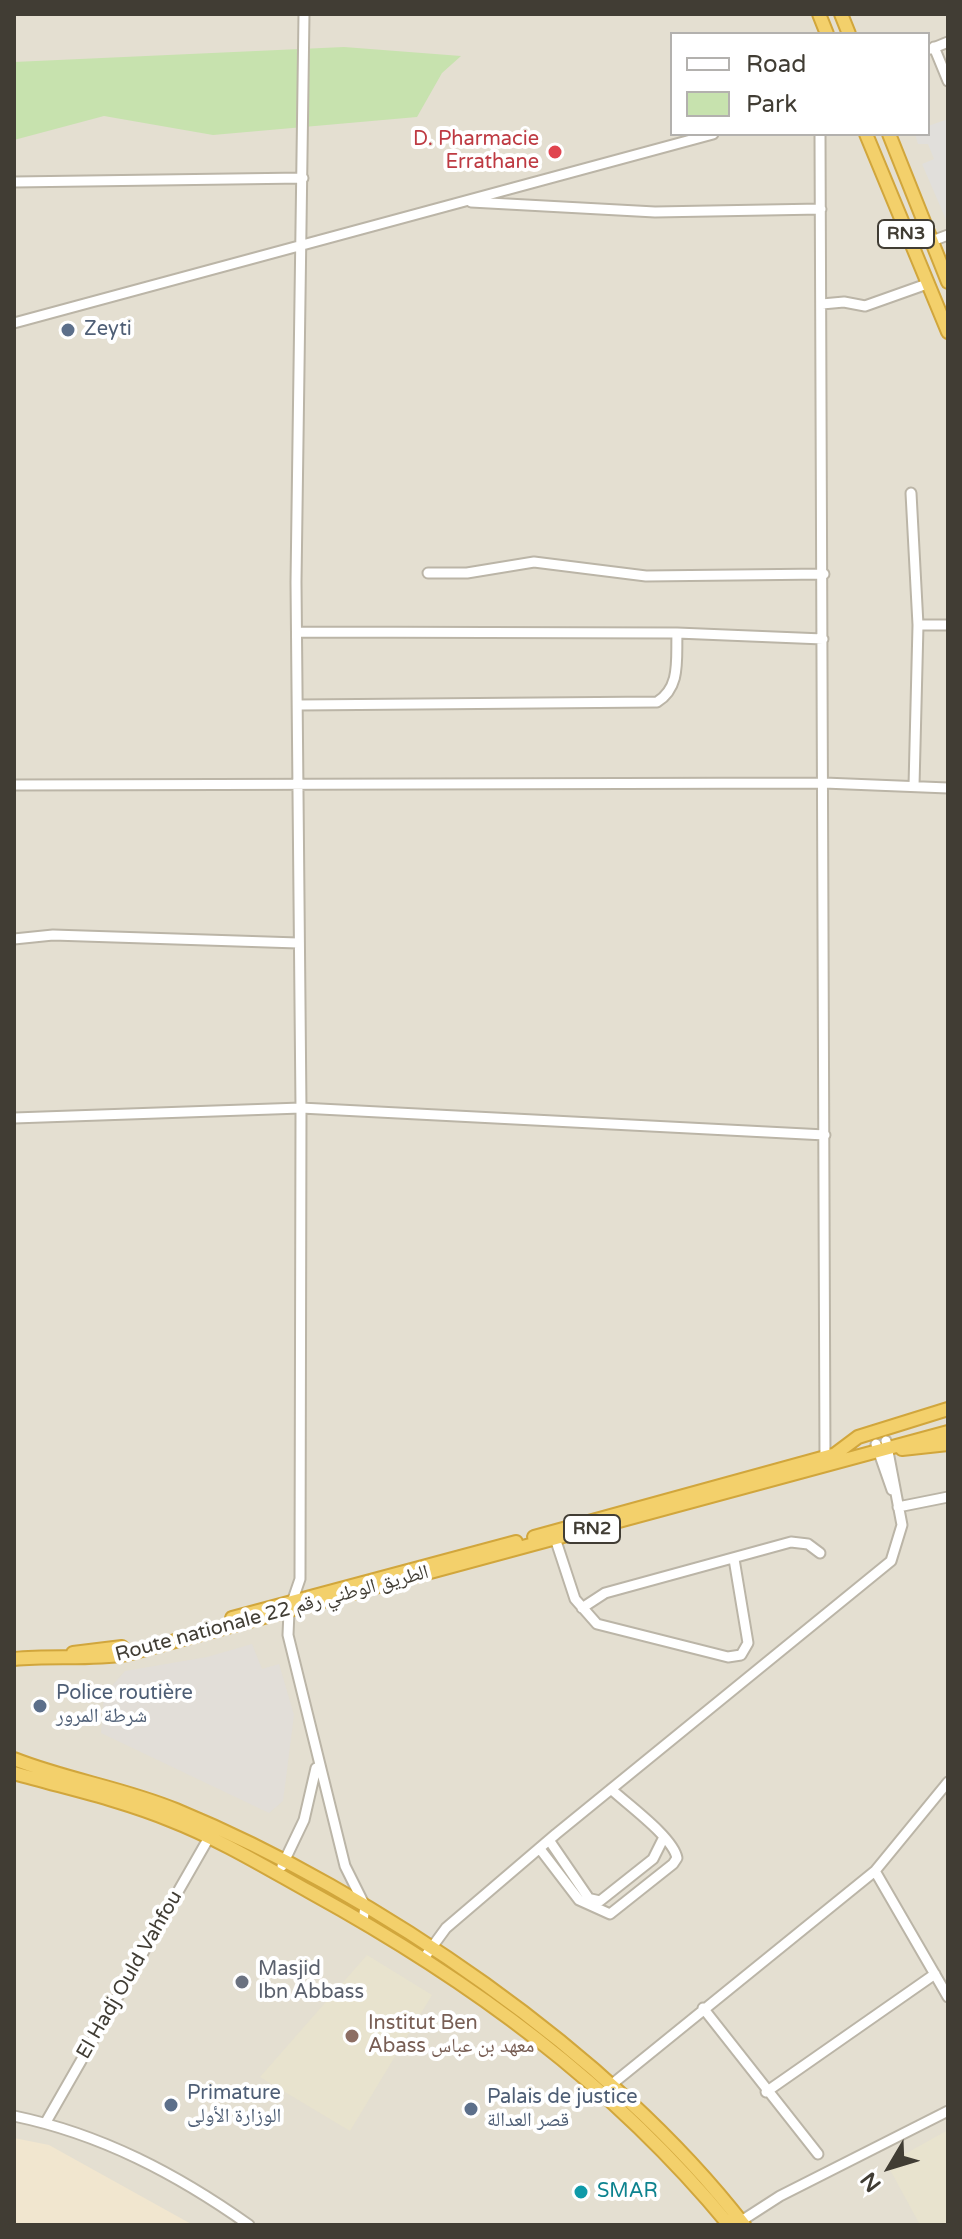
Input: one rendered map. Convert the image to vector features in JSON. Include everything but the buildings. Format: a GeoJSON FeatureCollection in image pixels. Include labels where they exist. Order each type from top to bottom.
{"type":"FeatureCollection","features":[{"type":"Feature","properties":{"kind":"highway","name":"RN3"},"geometry":{"type":"LineString","coordinates":[[867,136],[948,332]]}},
{"type":"Feature","properties":{"kind":"highway","name":"RN3"},"geometry":{"type":"LineString","coordinates":[[890,136],[948,282]]}},
{"type":"Feature","properties":{"kind":"highway"},"geometry":{"type":"LineString","coordinates":[[830,1456],[858,1437],[948,1409]]}},
{"type":"Feature","properties":{"kind":"highway","name":"Route nationale 22 الطريق الوطني رقم"},"geometry":{"type":"LineString","coordinates":[[62,1656],[147,1642],[296,1599],[554,1536],[885,1446],[948,1424]]}},
{"type":"Feature","properties":{"kind":"highway","name":"Route nationale 22 الطريق الوطني رقم"},"geometry":{"type":"LineString","coordinates":[[62,1656],[87,1659],[127,1654],[289,1611],[830,1456],[948,1432]]}},
{"type":"Feature","properties":{"kind":"highway"},"geometry":{"type":"LineString","coordinates":[[885,1446],[915,1450],[948,1444]]}},
{"type":"Feature","properties":{"kind":"highway","name":"RN2"},"geometry":{"type":"LineString","coordinates":[[14,1652],[37,1657]]}},
{"type":"Feature","properties":{"kind":"highway","name":"RN2"},"geometry":{"type":"LineString","coordinates":[[14,1662],[62,1656]]}},
{"type":"Feature","properties":{"kind":"highway"},"geometry":{"type":"LineString","coordinates":[[14,1756],[29,1765],[112,1787],[365,1906],[510,2016],[602,2093],[737,2224]]}},
{"type":"Feature","properties":{"kind":"highway"},"geometry":{"type":"LineString","coordinates":[[14,1773],[108,1797],[211,1832]]}},
{"type":"Feature","properties":{"kind":"highway"},"geometry":{"type":"LineString","coordinates":[[281,1869],[363,1921],[428,1953],[515,2007],[611,2085],[677,2149],[737,2224]]}},
{"type":"Feature","properties":{"kind":"street"},"geometry":{"type":"LineString","coordinates":[[304,14],[298,632],[300,1579],[296,1599],[289,1611],[290,1647],[345,1866],[365,1906],[363,1921]]}},
{"type":"Feature","properties":{"kind":"street"},"geometry":{"type":"LineString","coordinates":[[948,42],[931,49],[948,81]]}},
{"type":"Feature","properties":{"kind":"street"},"geometry":{"type":"LineString","coordinates":[[14,323],[706,136]]}},
{"type":"Feature","properties":{"kind":"street"},"geometry":{"type":"LineString","coordinates":[[820,136],[825,1135],[830,1456]]}},
{"type":"Feature","properties":{"kind":"street"},"geometry":{"type":"LineString","coordinates":[[14,182],[303,178]]}},
{"type":"Feature","properties":{"kind":"street"},"geometry":{"type":"LineString","coordinates":[[464,202],[529,208],[655,212],[821,209]]}},
{"type":"Feature","properties":{"kind":"street"},"geometry":{"type":"LineString","coordinates":[[932,241],[948,235]]}},
{"type":"Feature","properties":{"kind":"street"},"geometry":{"type":"LineString","coordinates":[[822,304],[844,302],[865,306],[927,284]]}},
{"type":"Feature","properties":{"kind":"street"},"geometry":{"type":"LineString","coordinates":[[911,493],[918,625],[914,786]]}},
{"type":"Feature","properties":{"kind":"street"},"geometry":{"type":"LineString","coordinates":[[428,573],[467,573],[534,562],[646,576],[824,574]]}},
{"type":"Feature","properties":{"kind":"street"},"geometry":{"type":"LineString","coordinates":[[918,625],[948,625]]}},
{"type":"Feature","properties":{"kind":"street"},"geometry":{"type":"LineString","coordinates":[[298,632],[677,633],[823,639]]}},
{"type":"Feature","properties":{"kind":"street"},"geometry":{"type":"LineString","coordinates":[[299,705],[657,702],[674,686],[677,633]]}},
{"type":"Feature","properties":{"kind":"street"},"geometry":{"type":"LineString","coordinates":[[14,785],[824,783],[948,788]]}},
{"type":"Feature","properties":{"kind":"street"},"geometry":{"type":"LineString","coordinates":[[14,939],[53,935],[298,943]]}},
{"type":"Feature","properties":{"kind":"street"},"geometry":{"type":"LineString","coordinates":[[14,1118],[301,1108],[825,1135]]}},
{"type":"Feature","properties":{"kind":"street"},"geometry":{"type":"LineString","coordinates":[[428,1953],[446,1928],[549,1840],[891,1561],[901,1535],[898,1504],[885,1446]]}},
{"type":"Feature","properties":{"kind":"street"},"geometry":{"type":"LineString","coordinates":[[898,1504],[948,1497]]}},
{"type":"Feature","properties":{"kind":"street"},"geometry":{"type":"LineString","coordinates":[[554,1536],[582,1608],[597,1624],[664,1638],[728,1657],[741,1655],[748,1643],[734,1559]]}},
{"type":"Feature","properties":{"kind":"street"},"geometry":{"type":"LineString","coordinates":[[582,1608],[605,1593],[791,1542],[808,1544],[820,1553]]}},
{"type":"Feature","properties":{"kind":"street"},"geometry":{"type":"LineString","coordinates":[[281,1869],[310,1800],[317,1760]]}},
{"type":"Feature","properties":{"kind":"street"},"geometry":{"type":"LineString","coordinates":[[611,2085],[875,1871],[948,1782]]}},
{"type":"Feature","properties":{"kind":"street"},"geometry":{"type":"LineString","coordinates":[[540,1849],[579,1900],[595,1910],[610,1914],[673,1864],[676,1851],[611,1789]]}},
{"type":"Feature","properties":{"kind":"street","name":"El Hadj Ould Vahfou"},"geometry":{"type":"LineString","coordinates":[[46,2122],[211,1832]]}},
{"type":"Feature","properties":{"kind":"street"},"geometry":{"type":"LineString","coordinates":[[591,1899],[600,1901],[653,1859],[664,1837]]}},
{"type":"Feature","properties":{"kind":"street"},"geometry":{"type":"LineString","coordinates":[[549,1840],[591,1899],[595,1910]]}},
{"type":"Feature","properties":{"kind":"street"},"geometry":{"type":"LineString","coordinates":[[875,1871],[948,1997]]}},
{"type":"Feature","properties":{"kind":"street"},"geometry":{"type":"LineString","coordinates":[[766,2092],[935,1974]]}},
{"type":"Feature","properties":{"kind":"street"},"geometry":{"type":"LineString","coordinates":[[703,2008],[766,2092],[818,2154]]}},
{"type":"Feature","properties":{"kind":"street"},"geometry":{"type":"LineString","coordinates":[[737,2224],[780,2196],[948,2111]]}},
{"type":"Feature","properties":{"kind":"street"},"geometry":{"type":"LineString","coordinates":[[14,2116],[46,2122],[153,2164],[249,2225]]}},
{"type":"Feature","properties":{"kind":"shaded area"},"geometry":{"type":"Polygon","coordinates":[[[14,14],[948,14],[948,2225],[14,2225],[14,14]]]}},
{"type":"Feature","properties":{"kind":"shaded area"},"geometry":{"type":"Polygon","coordinates":[[[948,119],[948,222],[922,164],[934,159],[928,144],[918,144],[916,136],[930,136],[930,125],[948,119]]]}},
{"type":"Feature","properties":{"kind":"shaded area"},"geometry":{"type":"Polygon","coordinates":[[[252,1644],[262,1669],[279,1664],[294,1715],[283,1801],[269,1813],[101,1733],[104,1695],[125,1671],[207,1657],[252,1644]]]}},
{"type":"Feature","properties":{"kind":"shaded area","name":"Institut Ben Abass معهد بن عباس"},"geometry":{"type":"Polygon","coordinates":[[[367,1955],[432,1995],[350,2131],[260,2077],[367,1955]]]}},
{"type":"Feature","properties":{"kind":"shaded area"},"geometry":{"type":"Polygon","coordinates":[[[948,2130],[948,2225],[920,2225],[887,2164],[948,2130]]]}},
{"type":"Feature","properties":{"kind":"shaded area"},"geometry":{"type":"Polygon","coordinates":[[[14,2138],[49,2145],[193,2225],[14,2225],[14,2138]]]}},
{"type":"Feature","properties":{"kind":"green space"},"geometry":{"type":"Polygon","coordinates":[[[344,47],[461,56],[442,73],[417,117],[213,135],[104,116],[14,140],[14,62],[344,47]]]}},
{"type":"Feature","properties":{"kind":"place","name":"D. Pharmacie Errathane"},"geometry":{"type":"Point","coordinates":[555,152]}},
{"type":"Feature","properties":{"kind":"place","name":"Zeyti"},"geometry":{"type":"Point","coordinates":[68,330]}},
{"type":"Feature","properties":{"kind":"place","name":"Police routière شرطة المرور"},"geometry":{"type":"Point","coordinates":[40,1706]}},
{"type":"Feature","properties":{"kind":"place","name":"Masjid Ibn Abbass"},"geometry":{"type":"Point","coordinates":[242,1982]}},
{"type":"Feature","properties":{"kind":"place","name":"Institut Ben Abass معهد بن عباس"},"geometry":{"type":"Point","coordinates":[352,2036]}},
{"type":"Feature","properties":{"kind":"place","name":"Primature الوزارة الأولى"},"geometry":{"type":"Point","coordinates":[171,2105]}},
{"type":"Feature","properties":{"kind":"place","name":"Palais de justice قصر العدالة"},"geometry":{"type":"Point","coordinates":[471,2109]}},
{"type":"Feature","properties":{"kind":"place","name":"SMAR"},"geometry":{"type":"Point","coordinates":[581,2192]}}]}
